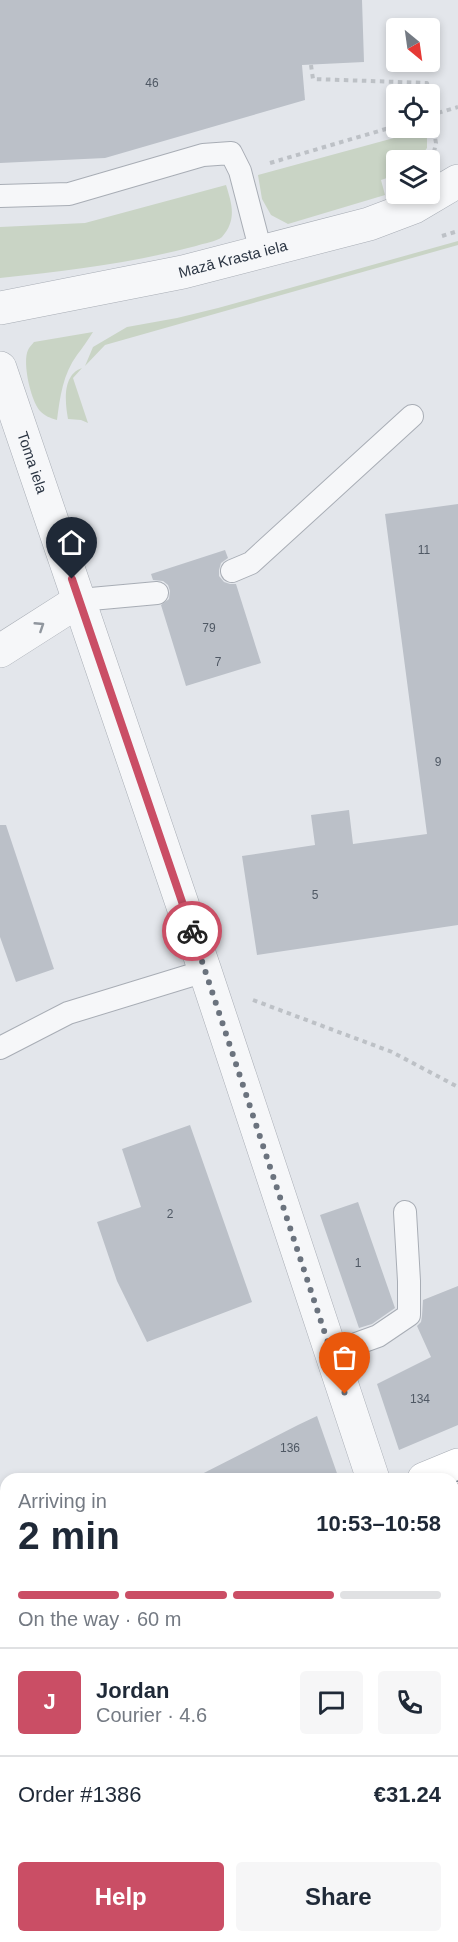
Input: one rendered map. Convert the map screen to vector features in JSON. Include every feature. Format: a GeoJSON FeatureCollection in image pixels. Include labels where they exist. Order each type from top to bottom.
{"type":"FeatureCollection","features":[{"type":"Feature","properties":{"kind":"street","name":"Mazā Krasta iela"},"geometry":{"type":"LineString","coordinates":[[0,308],[183,272],[369,224],[414,207],[458,181]]}},
{"type":"Feature","properties":{"kind":"street","name":"Toma iela"},"geometry":{"type":"LineString","coordinates":[[0,368],[205,970],[371,1473]]}},
{"type":"Feature","properties":{"kind":"street"},"geometry":{"type":"LineString","coordinates":[[0,651],[80,600]]}},
{"type":"Feature","properties":{"kind":"street"},"geometry":{"type":"LineString","coordinates":[[439,1473],[458,1465]]}},
{"type":"Feature","properties":{"kind":"lane"},"geometry":{"type":"LineString","coordinates":[[0,196],[69,194],[203,155],[231,153],[240,171],[261,252]]}},
{"type":"Feature","properties":{"kind":"lane"},"geometry":{"type":"LineString","coordinates":[[231,571],[250,563],[412,416]]}},
{"type":"Feature","properties":{"kind":"lane"},"geometry":{"type":"LineString","coordinates":[[80,600],[157,593]]}},
{"type":"Feature","properties":{"kind":"lane"},"geometry":{"type":"LineString","coordinates":[[1,1045],[68,1013],[205,970]]}},
{"type":"Feature","properties":{"kind":"lane"},"geometry":{"type":"LineString","coordinates":[[332,1353],[378,1336],[409,1316],[410,1281],[405,1212]]}},
{"type":"Feature","properties":{"kind":"path"},"geometry":{"type":"LineString","coordinates":[[311,65],[313,79],[427,84]]}},
{"type":"Feature","properties":{"kind":"path"},"geometry":{"type":"LineString","coordinates":[[440,113],[458,107]]}},
{"type":"Feature","properties":{"kind":"path"},"geometry":{"type":"LineString","coordinates":[[252,999],[392,1052],[458,1087]]}},
{"type":"Feature","properties":{"kind":"green space"},"geometry":{"type":"Polygon","coordinates":[[[394,138],[427,138],[426,150],[386,150],[386,178],[381,180],[385,195],[288,224],[271,215],[262,199],[258,175],[394,138]]]}},
{"type":"Feature","properties":{"kind":"green space"},"geometry":{"type":"Polygon","coordinates":[[[226,185],[232,212],[227,231],[217,240],[123,262],[0,278],[0,227],[85,223],[226,185]]]}},
{"type":"Feature","properties":{"kind":"green space"},"geometry":{"type":"Polygon","coordinates":[[[458,241],[458,245],[105,345],[85,366],[93,347],[127,327],[218,308],[458,241]]]}},
{"type":"Feature","properties":{"kind":"green space"},"geometry":{"type":"Polygon","coordinates":[[[93,332],[68,370],[57,420],[46,416],[37,406],[31,391],[26,364],[28,349],[34,342],[93,332]]]}},
{"type":"Feature","properties":{"kind":"green space"},"geometry":{"type":"Polygon","coordinates":[[[82,368],[73,378],[88,423],[68,419],[66,405],[68,383],[71,377],[82,368]]]}},
{"type":"Feature","properties":{"kind":"building"},"geometry":{"type":"Polygon","coordinates":[[[0,0],[362,0],[364,62],[302,65],[305,100],[105,158],[0,163],[0,0]]]}},
{"type":"Feature","properties":{"kind":"building"},"geometry":{"type":"Polygon","coordinates":[[[458,504],[458,925],[257,955],[242,856],[315,845],[311,815],[349,810],[353,844],[427,834],[385,514],[458,504]]]}},
{"type":"Feature","properties":{"kind":"building"},"geometry":{"type":"Polygon","coordinates":[[[225,550],[228,558],[221,563],[219,576],[224,582],[236,584],[261,663],[186,686],[161,605],[169,599],[170,591],[168,585],[163,581],[153,580],[151,574],[225,550]]]}},
{"type":"Feature","properties":{"kind":"building"},"geometry":{"type":"Polygon","coordinates":[[[0,825],[6,825],[54,969],[16,982],[0,937],[0,825]]]}},
{"type":"Feature","properties":{"kind":"building"},"geometry":{"type":"Polygon","coordinates":[[[190,1125],[252,1302],[147,1342],[117,1281],[97,1222],[141,1207],[122,1149],[190,1125]]]}},
{"type":"Feature","properties":{"kind":"building"},"geometry":{"type":"Polygon","coordinates":[[[358,1202],[395,1308],[372,1324],[359,1328],[320,1215],[358,1202]]]}},
{"type":"Feature","properties":{"kind":"building"},"geometry":{"type":"Polygon","coordinates":[[[458,1286],[458,1425],[399,1450],[377,1384],[431,1357],[417,1326],[421,1322],[423,1300],[458,1286]]]}},
{"type":"Feature","properties":{"kind":"building"},"geometry":{"type":"Polygon","coordinates":[[[317,1416],[337,1473],[204,1473],[317,1416]]]}},
{"type":"Feature","properties":{"kind":"way so far"},"geometry":{"type":"LineString","coordinates":[[192,931],[345,1394]]}},
{"type":"Feature","properties":{"kind":"route"},"geometry":{"type":"LineString","coordinates":[[72,579],[192,931]]}}]}
